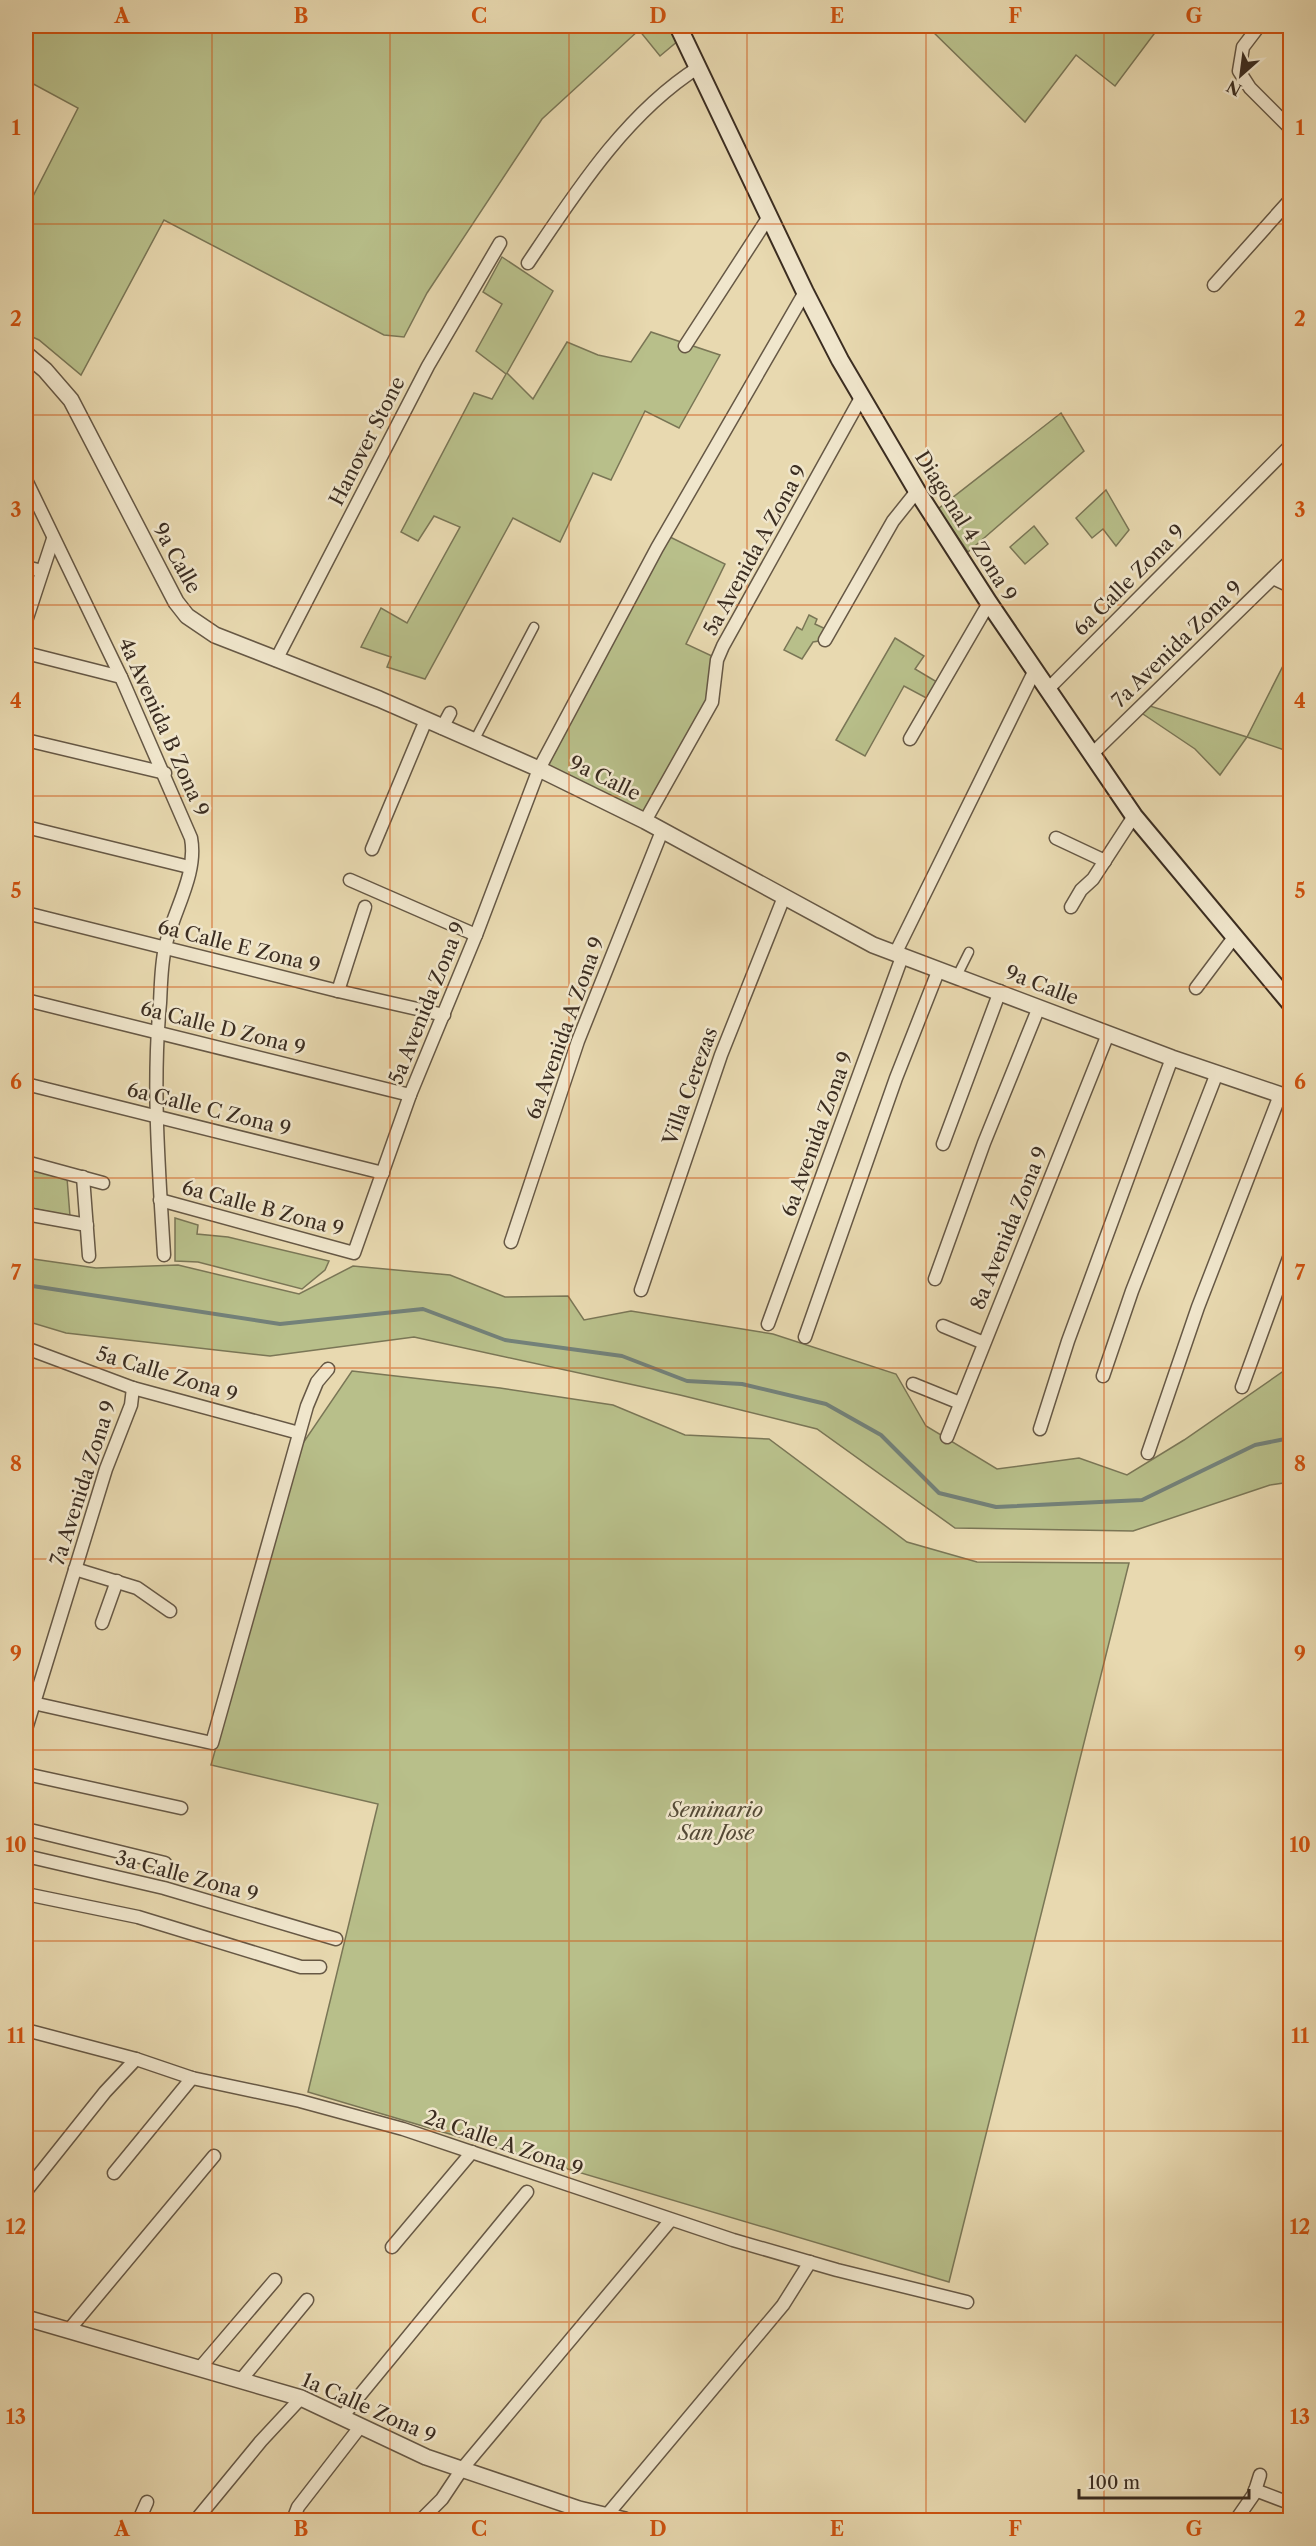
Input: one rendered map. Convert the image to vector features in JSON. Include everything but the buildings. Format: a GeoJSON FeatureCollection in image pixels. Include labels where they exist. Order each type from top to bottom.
{"type":"FeatureCollection","features":[{"type":"Feature","properties":{"kind":"main road","name":"Diagonal 4 Zona 9"},"geometry":{"type":"LineString","coordinates":[[678,26],[805,292],[917,491],[989,603],[1134,816],[1290,1003]]}},
{"type":"Feature","properties":{"kind":"street"},"geometry":{"type":"LineString","coordinates":[[1259,26],[1243,47],[1239,71],[1250,88],[1290,129]]}},
{"type":"Feature","properties":{"kind":"street"},"geometry":{"type":"LineString","coordinates":[[528,263],[575,194],[621,137],[659,97],[699,68]]}},
{"type":"Feature","properties":{"kind":"street"},"geometry":{"type":"LineString","coordinates":[[1214,285],[1290,200]]}},
{"type":"Feature","properties":{"kind":"street"},"geometry":{"type":"LineString","coordinates":[[685,346],[770,215]]}},
{"type":"Feature","properties":{"kind":"street","name":"Hanover Stone"},"geometry":{"type":"LineString","coordinates":[[276,660],[428,366],[500,243]]}},
{"type":"Feature","properties":{"kind":"street","name":"5a Avenida Zona 9"},"geometry":{"type":"LineString","coordinates":[[354,1253],[410,1095],[476,935],[539,769],[657,548],[805,292]]}},
{"type":"Feature","properties":{"kind":"street","name":"9a Calle"},"geometry":{"type":"LineString","coordinates":[[26,354],[45,370],[71,400],[118,495],[179,608],[215,635],[426,720],[539,769],[645,821],[830,923],[899,956],[1000,991],[1172,1058],[1285,1097]]}},
{"type":"Feature","properties":{"kind":"street","name":"5a Avenida A Zona 9"},"geometry":{"type":"LineString","coordinates":[[645,821],[712,702],[717,660],[723,646],[862,396]]}},
{"type":"Feature","properties":{"kind":"street","name":"6a Calle Zona 9"},"geometry":{"type":"LineString","coordinates":[[1048,689],[1290,446]]}},
{"type":"Feature","properties":{"kind":"street","name":"4a Avenida B Zona 9"},"geometry":{"type":"LineString","coordinates":[[26,480],[121,676],[165,773],[191,838],[189,867],[165,948],[157,1032],[155,1115],[164,1255]]}},
{"type":"Feature","properties":{"kind":"street"},"geometry":{"type":"LineString","coordinates":[[825,640],[893,521],[917,491]]}},
{"type":"Feature","properties":{"kind":"street"},"geometry":{"type":"LineString","coordinates":[[26,621],[53,539]]}},
{"type":"Feature","properties":{"kind":"street","name":"7a Avenida Zona 9"},"geometry":{"type":"LineString","coordinates":[[1091,755],[1290,561]]}},
{"type":"Feature","properties":{"kind":"street"},"geometry":{"type":"LineString","coordinates":[[26,567],[42,571]]}},
{"type":"Feature","properties":{"kind":"street"},"geometry":{"type":"LineString","coordinates":[[1273,578],[1290,586]]}},
{"type":"Feature","properties":{"kind":"street"},"geometry":{"type":"LineString","coordinates":[[910,739],[989,603]]}},
{"type":"Feature","properties":{"kind":"street"},"geometry":{"type":"LineString","coordinates":[[474,741],[534,627]]}},
{"type":"Feature","properties":{"kind":"street"},"geometry":{"type":"LineString","coordinates":[[26,653],[121,676]]}},
{"type":"Feature","properties":{"kind":"street","name":"6a Avenida Zona 9"},"geometry":{"type":"LineString","coordinates":[[768,1324],[899,956],[1035,670]]}},
{"type":"Feature","properties":{"kind":"street"},"geometry":{"type":"LineString","coordinates":[[442,728],[450,713]]}},
{"type":"Feature","properties":{"kind":"street"},"geometry":{"type":"LineString","coordinates":[[372,849],[426,720]]}},
{"type":"Feature","properties":{"kind":"street"},"geometry":{"type":"LineString","coordinates":[[26,740],[165,773]]}},
{"type":"Feature","properties":{"kind":"street"},"geometry":{"type":"LineString","coordinates":[[1071,907],[1134,816]]}},
{"type":"Feature","properties":{"kind":"street"},"geometry":{"type":"LineString","coordinates":[[26,826],[189,867]]}},
{"type":"Feature","properties":{"kind":"street","name":"6a Avenida A Zona 9"},"geometry":{"type":"LineString","coordinates":[[511,1242],[578,1041],[662,831]]}},
{"type":"Feature","properties":{"kind":"street"},"geometry":{"type":"LineString","coordinates":[[1056,838],[1105,861]]}},
{"type":"Feature","properties":{"kind":"street"},"geometry":{"type":"LineString","coordinates":[[350,880],[476,935]]}},
{"type":"Feature","properties":{"kind":"street","name":"Villa Cerezas"},"geometry":{"type":"LineString","coordinates":[[641,1290],[721,1055],[784,897]]}},
{"type":"Feature","properties":{"kind":"street"},"geometry":{"type":"LineString","coordinates":[[338,992],[365,907]]}},
{"type":"Feature","properties":{"kind":"street","name":"6a Calle E Zona 9"},"geometry":{"type":"LineString","coordinates":[[26,913],[338,992],[444,1015]]}},
{"type":"Feature","properties":{"kind":"street"},"geometry":{"type":"LineString","coordinates":[[1196,988],[1235,936]]}},
{"type":"Feature","properties":{"kind":"street"},"geometry":{"type":"LineString","coordinates":[[957,976],[969,952]]}},
{"type":"Feature","properties":{"kind":"street"},"geometry":{"type":"LineString","coordinates":[[805,1337],[896,1078],[939,969]]}},
{"type":"Feature","properties":{"kind":"street"},"geometry":{"type":"LineString","coordinates":[[943,1144],[1000,991]]}},
{"type":"Feature","properties":{"kind":"street","name":"6a Calle D Zona 9"},"geometry":{"type":"LineString","coordinates":[[26,1000],[410,1095]]}},
{"type":"Feature","properties":{"kind":"street"},"geometry":{"type":"LineString","coordinates":[[935,1279],[984,1143],[1039,1007]]}},
{"type":"Feature","properties":{"kind":"street","name":"8a Avenida Zona 9"},"geometry":{"type":"LineString","coordinates":[[946,1437],[1108,1034]]}},
{"type":"Feature","properties":{"kind":"street"},"geometry":{"type":"LineString","coordinates":[[1040,1429],[1068,1341],[1172,1058]]}},
{"type":"Feature","properties":{"kind":"street"},"geometry":{"type":"LineString","coordinates":[[1103,1376],[1132,1291],[1217,1073]]}},
{"type":"Feature","properties":{"kind":"street","name":"6a Calle C Zona 9"},"geometry":{"type":"LineString","coordinates":[[26,1084],[382,1173]]}},
{"type":"Feature","properties":{"kind":"street"},"geometry":{"type":"LineString","coordinates":[[1148,1454],[1198,1307],[1285,1097]]}},
{"type":"Feature","properties":{"kind":"street"},"geometry":{"type":"LineString","coordinates":[[26,1162],[103,1183]]}},
{"type":"Feature","properties":{"kind":"street"},"geometry":{"type":"LineString","coordinates":[[83,1177],[89,1256]]}},
{"type":"Feature","properties":{"kind":"street","name":"6a Calle B Zona 9"},"geometry":{"type":"LineString","coordinates":[[160,1200],[354,1253]]}},
{"type":"Feature","properties":{"kind":"street"},"geometry":{"type":"LineString","coordinates":[[26,1214],[87,1225]]}},
{"type":"Feature","properties":{"kind":"street"},"geometry":{"type":"LineString","coordinates":[[1242,1387],[1290,1255]]}},
{"type":"Feature","properties":{"kind":"street"},"geometry":{"type":"LineString","coordinates":[[943,1326],[984,1343]]}},
{"type":"Feature","properties":{"kind":"street","name":"5a Calle Zona 9"},"geometry":{"type":"LineString","coordinates":[[26,1348],[133,1388],[299,1433]]}},
{"type":"Feature","properties":{"kind":"street"},"geometry":{"type":"LineString","coordinates":[[33,1703],[212,1743],[299,1433],[312,1392],[328,1369]]}},
{"type":"Feature","properties":{"kind":"street"},"geometry":{"type":"LineString","coordinates":[[913,1384],[960,1403]]}},
{"type":"Feature","properties":{"kind":"street","name":"7a Avenida Zona 9"},"geometry":{"type":"LineString","coordinates":[[26,1729],[106,1469],[131,1405],[133,1388]]}},
{"type":"Feature","properties":{"kind":"street"},"geometry":{"type":"LineString","coordinates":[[75,1569],[144,1591],[171,1611]]}},
{"type":"Feature","properties":{"kind":"street"},"geometry":{"type":"LineString","coordinates":[[102,1623],[117,1581]]}},
{"type":"Feature","properties":{"kind":"street"},"geometry":{"type":"LineString","coordinates":[[26,1774],[181,1808]]}},
{"type":"Feature","properties":{"kind":"street"},"geometry":{"type":"LineString","coordinates":[[26,1829],[165,1863]]}},
{"type":"Feature","properties":{"kind":"street","name":"3a Calle Zona 9"},"geometry":{"type":"LineString","coordinates":[[26,1856],[164,1888],[336,1939]]}},
{"type":"Feature","properties":{"kind":"street"},"geometry":{"type":"LineString","coordinates":[[26,1894],[138,1917],[301,1967],[320,1967]]}},
{"type":"Feature","properties":{"kind":"street","name":"2a Calle A Zona 9"},"geometry":{"type":"LineString","coordinates":[[26,2030],[136,2059],[192,2078],[300,2101],[472,2152],[670,2221],[810,2262],[967,2302]]}},
{"type":"Feature","properties":{"kind":"street"},"geometry":{"type":"LineString","coordinates":[[26,2191],[105,2092],[136,2059]]}},
{"type":"Feature","properties":{"kind":"street"},"geometry":{"type":"LineString","coordinates":[[114,2174],[192,2078]]}},
{"type":"Feature","properties":{"kind":"street"},"geometry":{"type":"LineString","coordinates":[[392,2247],[472,2152]]}},
{"type":"Feature","properties":{"kind":"street"},"geometry":{"type":"LineString","coordinates":[[68,2331],[214,2156]]}},
{"type":"Feature","properties":{"kind":"street"},"geometry":{"type":"LineString","coordinates":[[342,2417],[527,2193]]}},
{"type":"Feature","properties":{"kind":"street"},"geometry":{"type":"LineString","coordinates":[[421,2520],[442,2499],[462,2469],[670,2221]]}},
{"type":"Feature","properties":{"kind":"street"},"geometry":{"type":"LineString","coordinates":[[607,2516],[756,2339],[792,2292],[810,2262]]}},
{"type":"Feature","properties":{"kind":"street"},"geometry":{"type":"LineString","coordinates":[[199,2369],[275,2280]]}},
{"type":"Feature","properties":{"kind":"street"},"geometry":{"type":"LineString","coordinates":[[240,2381],[307,2300]]}},
{"type":"Feature","properties":{"kind":"street","name":"1a Calle Zona 9"},"geometry":{"type":"LineString","coordinates":[[26,2318],[301,2398],[408,2450],[579,2509],[626,2520]]}},
{"type":"Feature","properties":{"kind":"street"},"geometry":{"type":"LineString","coordinates":[[196,2520],[261,2441],[301,2398]]}},
{"type":"Feature","properties":{"kind":"street"},"geometry":{"type":"LineString","coordinates":[[293,2520],[298,2507],[360,2427]]}},
{"type":"Feature","properties":{"kind":"street"},"geometry":{"type":"LineString","coordinates":[[1236,2520],[1255,2490],[1260,2475]]}},
{"type":"Feature","properties":{"kind":"street"},"geometry":{"type":"LineString","coordinates":[[1255,2490],[1284,2501],[1290,2498]]}},
{"type":"Feature","properties":{"kind":"street"},"geometry":{"type":"LineString","coordinates":[[139,2520],[147,2502]]}},
{"type":"Feature","properties":{"kind":"green space"},"geometry":{"type":"Polygon","coordinates":[[[26,26],[673,26],[679,40],[660,56],[639,30],[542,119],[427,293],[404,337],[384,335],[164,220],[81,375],[39,340],[26,334],[26,210],[78,108],[26,80],[26,26]]]}},
{"type":"Feature","properties":{"kind":"green space"},"geometry":{"type":"Polygon","coordinates":[[[927,26],[1160,26],[1115,86],[1076,55],[1025,122],[927,26]]]}},
{"type":"Feature","properties":{"kind":"green space"},"geometry":{"type":"Polygon","coordinates":[[[502,257],[553,291],[507,373],[533,399],[567,342],[598,355],[631,362],[651,332],[720,355],[679,428],[645,411],[611,480],[593,473],[560,542],[513,518],[425,679],[387,667],[391,657],[361,647],[381,608],[407,623],[460,527],[434,516],[418,541],[401,532],[474,393],[492,399],[506,374],[476,351],[502,304],[483,292],[502,257]]]}},
{"type":"Feature","properties":{"kind":"green space"},"geometry":{"type":"Polygon","coordinates":[[[1061,413],[1084,451],[968,552],[938,509],[1061,413]]]}},
{"type":"Feature","properties":{"kind":"green space"},"geometry":{"type":"Polygon","coordinates":[[[1106,490],[1129,530],[1116,546],[1103,529],[1092,538],[1076,518],[1106,490]]]}},
{"type":"Feature","properties":{"kind":"green space"},"geometry":{"type":"Polygon","coordinates":[[[1034,526],[1048,544],[1025,564],[1010,547],[1034,526]]]}},
{"type":"Feature","properties":{"kind":"green space"},"geometry":{"type":"Polygon","coordinates":[[[668,536],[725,564],[686,644],[714,657],[711,698],[644,815],[544,767],[668,536]]]}},
{"type":"Feature","properties":{"kind":"green space"},"geometry":{"type":"Polygon","coordinates":[[[809,615],[817,619],[815,624],[830,631],[825,640],[813,642],[802,659],[784,650],[797,627],[802,630],[809,615]]]}},
{"type":"Feature","properties":{"kind":"green space"},"geometry":{"type":"Polygon","coordinates":[[[895,638],[924,656],[915,669],[942,685],[932,701],[904,686],[865,756],[836,740],[895,638]]]}},
{"type":"Feature","properties":{"kind":"green space"},"geometry":{"type":"Polygon","coordinates":[[[1290,652],[1290,752],[1247,737],[1290,652]]]}},
{"type":"Feature","properties":{"kind":"green space"},"geometry":{"type":"Polygon","coordinates":[[[1144,704],[1247,737],[1220,775],[1195,749],[1137,710],[1144,704]]]}},
{"type":"Feature","properties":{"kind":"green space"},"geometry":{"type":"Polygon","coordinates":[[[26,1168],[67,1178],[70,1216],[26,1207],[26,1168]]]}},
{"type":"Feature","properties":{"kind":"green space"},"geometry":{"type":"Polygon","coordinates":[[[175,1218],[198,1225],[197,1234],[228,1237],[329,1261],[325,1270],[302,1289],[198,1262],[175,1261],[175,1218]]]}},
{"type":"Feature","properties":{"kind":"green space"},"geometry":{"type":"Polygon","coordinates":[[[26,1258],[96,1268],[178,1265],[299,1294],[353,1266],[450,1275],[505,1297],[568,1296],[584,1320],[631,1311],[773,1334],[896,1374],[926,1426],[997,1469],[1079,1458],[1127,1475],[1184,1440],[1288,1368],[1290,1370],[1290,1482],[1270,1485],[1133,1531],[955,1528],[817,1429],[680,1395],[414,1337],[270,1356],[66,1333],[26,1321],[26,1258]]]}},
{"type":"Feature","properties":{"kind":"green space","name":"Seminario San Jose"},"geometry":{"type":"Polygon","coordinates":[[[352,1371],[500,1388],[613,1405],[685,1435],[769,1439],[907,1542],[977,1562],[1129,1563],[949,2282],[308,2092],[378,1804],[211,1765],[301,1446],[352,1371]]]}},
{"type":"Feature","properties":{"kind":"waterway"},"geometry":{"type":"LineString","coordinates":[[26,1285],[280,1324],[423,1309],[505,1340],[622,1356],[687,1381],[742,1384],[826,1404],[881,1435],[939,1493],[996,1507],[1142,1500],[1255,1445],[1290,1438]]}}]}
